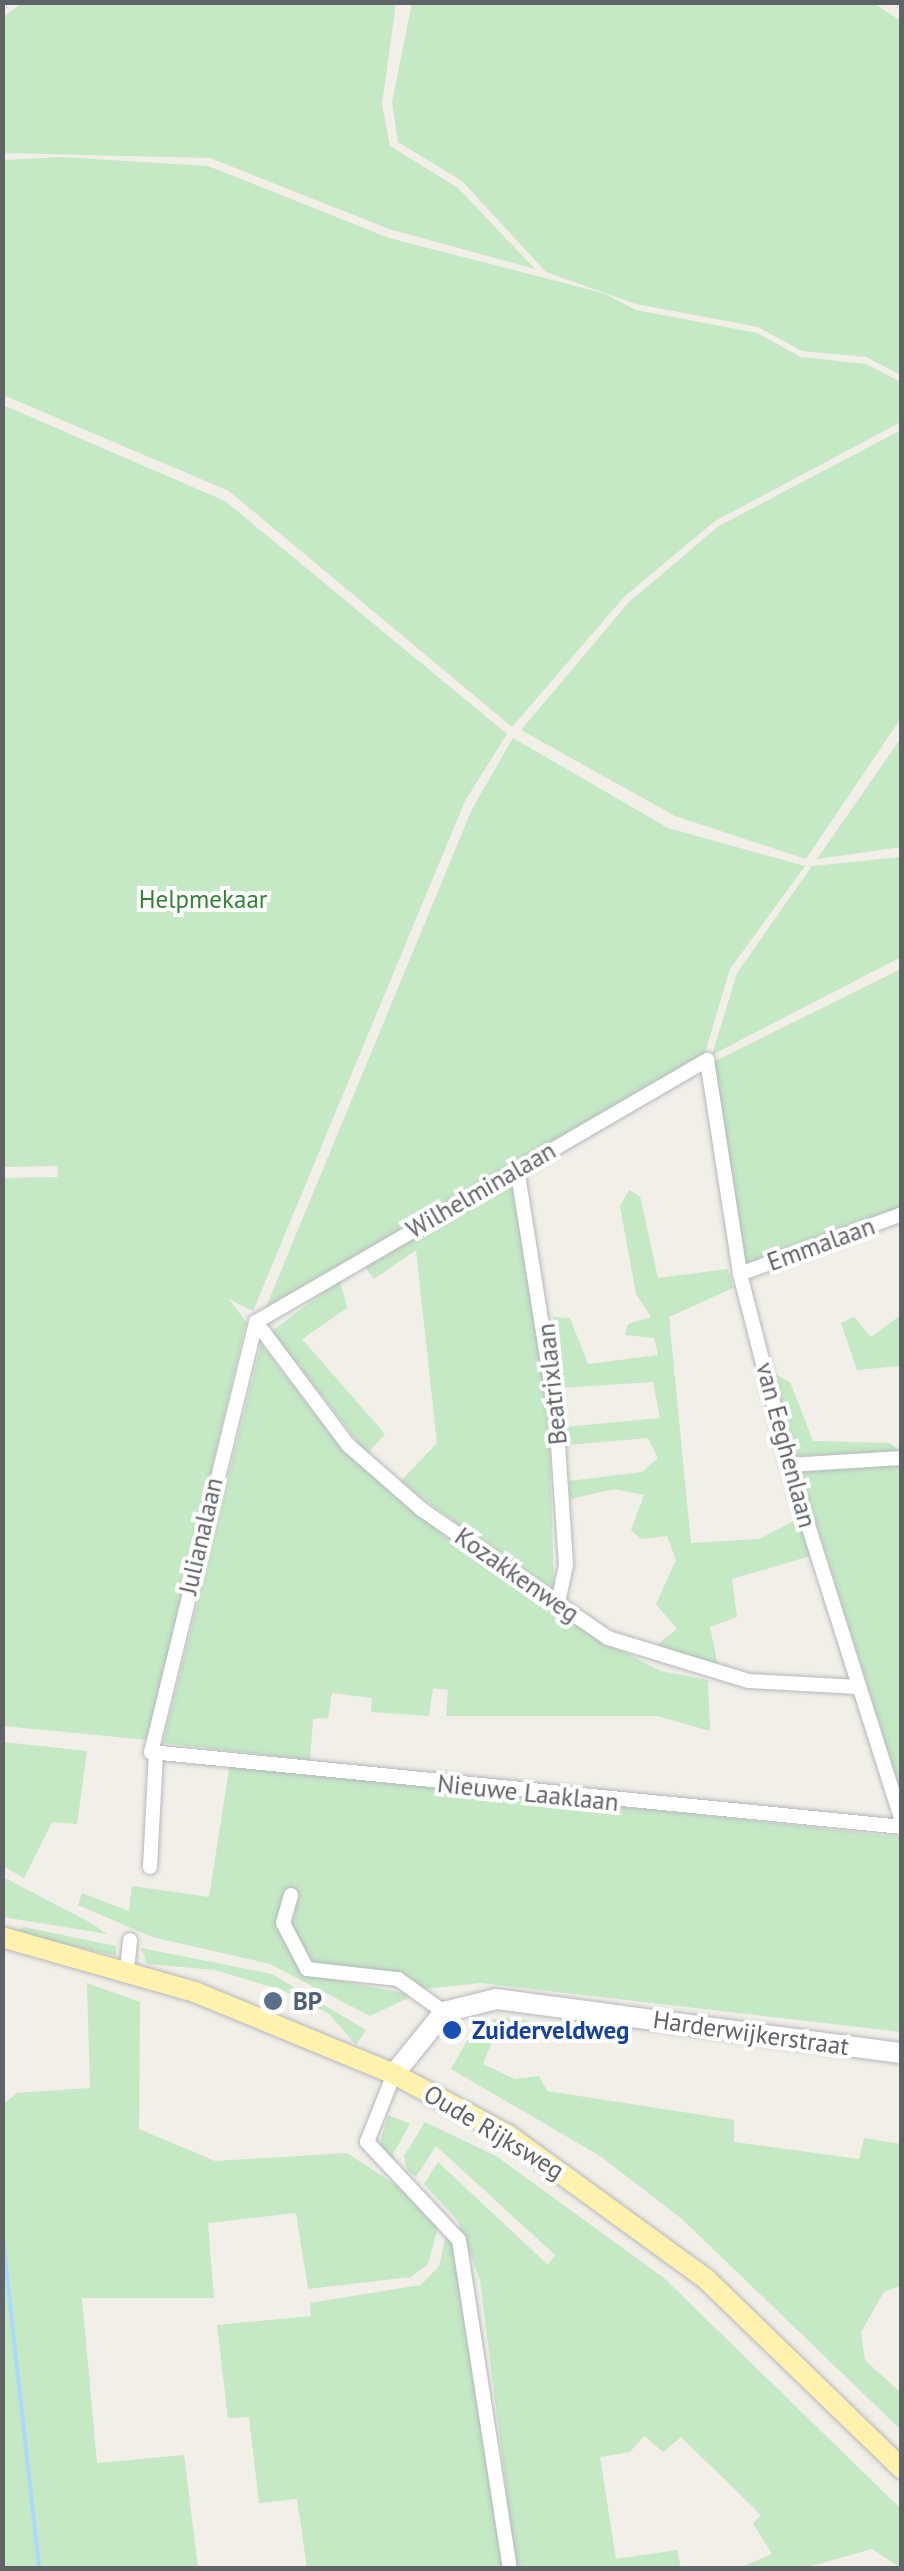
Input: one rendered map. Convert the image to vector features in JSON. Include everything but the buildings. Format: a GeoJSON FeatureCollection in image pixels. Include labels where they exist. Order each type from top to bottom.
{"type":"FeatureCollection","features":[{"type":"Feature","properties":{"kind":"main road","name":"Oude Rijksweg"},"geometry":{"type":"LineString","coordinates":[[2,1937],[128,1969],[394,2074],[508,2135],[706,2279],[902,2469]]}},
{"type":"Feature","properties":{"kind":"main road","name":"Harderwijkerstraat"},"geometry":{"type":"LineString","coordinates":[[444,2012],[496,1999],[902,2053]]}},
{"type":"Feature","properties":{"kind":"main road"},"geometry":{"type":"LineString","coordinates":[[394,2074],[444,2012]]}},
{"type":"Feature","properties":{"kind":"street","name":"Wilhelminalaan"},"geometry":{"type":"LineString","coordinates":[[256,1322],[707,1060]]}},
{"type":"Feature","properties":{"kind":"street","name":"van Eeghenlaan"},"geometry":{"type":"LineString","coordinates":[[707,1060],[740,1274],[789,1465],[902,1824]]}},
{"type":"Feature","properties":{"kind":"street","name":"Beatrixlaan"},"geometry":{"type":"LineString","coordinates":[[517,1168],[556,1414],[566,1566],[558,1603]]}},
{"type":"Feature","properties":{"kind":"street","name":"Emmalaan"},"geometry":{"type":"LineString","coordinates":[[740,1274],[902,1214]]}},
{"type":"Feature","properties":{"kind":"street","name":"Kozakkenweg"},"geometry":{"type":"LineString","coordinates":[[256,1322],[348,1445],[421,1509],[558,1603],[663,1662],[749,1681],[858,1686]]}},
{"type":"Feature","properties":{"kind":"street","name":"Julianalaan"},"geometry":{"type":"LineString","coordinates":[[153,1752],[256,1322]]}},
{"type":"Feature","properties":{"kind":"street"},"geometry":{"type":"LineString","coordinates":[[789,1465],[902,1458]]}},
{"type":"Feature","properties":{"kind":"street"},"geometry":{"type":"LineString","coordinates":[[150,1866],[153,1752]]}},
{"type":"Feature","properties":{"kind":"street","name":"Nieuwe Laaklaan"},"geometry":{"type":"LineString","coordinates":[[153,1752],[902,1824]]}},
{"type":"Feature","properties":{"kind":"street"},"geometry":{"type":"LineString","coordinates":[[291,1895],[283,1923],[307,1969],[398,1978],[444,2012]]}},
{"type":"Feature","properties":{"kind":"street"},"geometry":{"type":"LineString","coordinates":[[128,1969],[130,1940]]}},
{"type":"Feature","properties":{"kind":"street"},"geometry":{"type":"LineString","coordinates":[[394,2074],[368,2142],[460,2240],[510,2568]]}},
{"type":"Feature","properties":{"kind":"green space"},"geometry":{"type":"Polygon","coordinates":[[[872,2],[901,21],[901,375],[866,357],[802,351],[758,327],[636,304],[546,272],[462,181],[398,142],[392,102],[412,3],[872,2]]]}},
{"type":"Feature","properties":{"kind":"green space"},"geometry":{"type":"Polygon","coordinates":[[[23,3],[396,3],[382,104],[390,146],[458,188],[535,269],[389,229],[210,158],[3,153],[3,17],[23,3]]]}},
{"type":"Feature","properties":{"kind":"green space"},"geometry":{"type":"Polygon","coordinates":[[[61,157],[208,166],[389,238],[603,293],[636,310],[757,333],[801,357],[866,364],[901,382],[901,422],[715,521],[624,597],[512,727],[229,491],[3,395],[3,160],[61,157]]]}},
{"type":"Feature","properties":{"kind":"green space","name":"Helpmekaar"},"geometry":{"type":"Polygon","coordinates":[[[3,405],[225,501],[507,734],[465,801],[253,1311],[229,1299],[246,1322],[148,1740],[3,1726],[2,1178],[58,1177],[57,1166],[3,1167],[3,405]]]}},
{"type":"Feature","properties":{"kind":"green space"},"geometry":{"type":"Polygon","coordinates":[[[901,430],[901,718],[806,859],[675,816],[521,730],[629,602],[719,526],[901,430]]]}},
{"type":"Feature","properties":{"kind":"green space"},"geometry":{"type":"Polygon","coordinates":[[[513,738],[668,828],[805,866],[730,969],[704,1056],[266,1307],[472,809],[513,738]]]}},
{"type":"Feature","properties":{"kind":"green space"},"geometry":{"type":"Polygon","coordinates":[[[901,738],[901,847],[817,859],[901,738]]]}},
{"type":"Feature","properties":{"kind":"green space"},"geometry":{"type":"Polygon","coordinates":[[[901,857],[901,957],[712,1055],[737,973],[812,866],[901,857]]]}},
{"type":"Feature","properties":{"kind":"green space"},"geometry":{"type":"Polygon","coordinates":[[[901,969],[901,1208],[743,1268],[713,1062],[901,969]]]}},
{"type":"Feature","properties":{"kind":"green space"},"geometry":{"type":"Polygon","coordinates":[[[512,1179],[549,1413],[554,1593],[400,1482],[437,1443],[416,1250],[374,1279],[364,1266],[512,1179]]]}},
{"type":"Feature","properties":{"kind":"green space"},"geometry":{"type":"Polygon","coordinates":[[[629,1190],[640,1196],[658,1278],[728,1269],[733,1288],[669,1317],[691,1543],[759,1539],[798,1519],[810,1556],[732,1579],[737,1617],[710,1627],[718,1666],[653,1648],[677,1629],[656,1604],[676,1560],[667,1536],[641,1539],[631,1530],[644,1495],[614,1489],[570,1499],[569,1481],[642,1472],[658,1458],[648,1438],[566,1445],[565,1427],[660,1418],[653,1382],[561,1388],[553,1317],[570,1318],[588,1364],[658,1355],[654,1338],[625,1335],[628,1324],[651,1317],[636,1294],[620,1206],[629,1190]]]}},
{"type":"Feature","properties":{"kind":"green space"},"geometry":{"type":"Polygon","coordinates":[[[340,1280],[347,1308],[302,1339],[385,1434],[367,1454],[272,1331],[340,1280]]]}},
{"type":"Feature","properties":{"kind":"green space"},"geometry":{"type":"Polygon","coordinates":[[[901,1315],[901,1366],[857,1370],[841,1323],[854,1317],[871,1337],[901,1315]]]}},
{"type":"Feature","properties":{"kind":"green space"},"geometry":{"type":"Polygon","coordinates":[[[261,1344],[337,1443],[447,1538],[604,1642],[661,1671],[708,1680],[710,1731],[657,1716],[446,1716],[448,1690],[433,1688],[429,1716],[371,1712],[372,1698],[332,1693],[328,1718],[313,1719],[310,1760],[163,1743],[261,1344]]]}},
{"type":"Feature","properties":{"kind":"green space"},"geometry":{"type":"Polygon","coordinates":[[[771,1372],[790,1382],[813,1441],[890,1443],[900,1452],[795,1456],[771,1372]]]}},
{"type":"Feature","properties":{"kind":"green space"},"geometry":{"type":"Polygon","coordinates":[[[901,1464],[901,1792],[800,1471],[901,1464]]]}},
{"type":"Feature","properties":{"kind":"green space"},"geometry":{"type":"Polygon","coordinates":[[[3,1742],[87,1751],[77,1824],[52,1822],[24,1878],[3,1866],[3,1742]]]}},
{"type":"Feature","properties":{"kind":"green space"},"geometry":{"type":"Polygon","coordinates":[[[230,1763],[900,1837],[901,2032],[481,1983],[426,1989],[401,1973],[313,1966],[291,1927],[299,1895],[289,1893],[282,1923],[308,1975],[414,1995],[370,2016],[270,1964],[152,1937],[78,1905],[82,1893],[129,1911],[132,1886],[209,1897],[230,1763]]]}},
{"type":"Feature","properties":{"kind":"green space"},"geometry":{"type":"Polygon","coordinates":[[[3,1877],[91,1923],[107,1934],[3,1917],[3,1877]]]}},
{"type":"Feature","properties":{"kind":"green space"},"geometry":{"type":"Polygon","coordinates":[[[24,1927],[116,1946],[116,1956],[14,1932],[24,1927]]]}},
{"type":"Feature","properties":{"kind":"green space"},"geometry":{"type":"Polygon","coordinates":[[[141,1948],[272,1974],[366,2030],[356,2045],[329,2014],[285,1991],[215,1970],[147,1964],[141,1948]]]}},
{"type":"Feature","properties":{"kind":"green space"},"geometry":{"type":"Polygon","coordinates":[[[87,1983],[140,2002],[139,2129],[215,2161],[347,2153],[434,2210],[438,2227],[428,2264],[411,2277],[308,2289],[296,2213],[208,2223],[214,2298],[82,2298],[97,2463],[184,2455],[198,2568],[3,2568],[3,2093],[6,2102],[17,2093],[90,2088],[87,1983]]]}},
{"type":"Feature","properties":{"kind":"green space"},"geometry":{"type":"Polygon","coordinates":[[[502,2017],[529,2021],[525,2037],[494,2036],[483,2064],[515,2079],[539,2076],[547,2091],[734,2120],[734,2142],[859,2159],[864,2138],[901,2144],[900,2286],[884,2292],[861,2332],[865,2360],[901,2393],[901,2430],[682,2219],[600,2156],[451,2069],[476,2025],[502,2017]]]}},
{"type":"Feature","properties":{"kind":"green space"},"geometry":{"type":"Polygon","coordinates":[[[388,2115],[410,2124],[393,2154],[398,2170],[379,2146],[388,2115]]]}},
{"type":"Feature","properties":{"kind":"green space"},"geometry":{"type":"Polygon","coordinates":[[[425,2122],[496,2156],[664,2278],[901,2509],[901,2568],[872,2549],[804,2568],[739,2568],[772,2554],[753,2523],[761,2515],[681,2437],[663,2452],[644,2436],[630,2452],[600,2457],[616,2559],[677,2550],[681,2568],[516,2568],[480,2280],[458,2221],[424,2184],[438,2162],[548,2265],[555,2255],[436,2146],[416,2177],[407,2170],[404,2156],[425,2122]]]}},
{"type":"Feature","properties":{"kind":"green space"},"geometry":{"type":"Polygon","coordinates":[[[447,2230],[460,2253],[505,2568],[307,2568],[297,2499],[259,2503],[249,2417],[228,2418],[217,2325],[311,2316],[310,2303],[421,2285],[439,2266],[447,2230]]]}},
{"type":"Feature","properties":{"kind":"waterway"},"geometry":{"type":"LineString","coordinates":[[2,2231],[39,2568]]}},
{"type":"Feature","properties":{"kind":"place","name":"BP"},"geometry":{"type":"Point","coordinates":[273,2001]}},
{"type":"Feature","properties":{"kind":"place","name":"Zuiderveldweg"},"geometry":{"type":"Point","coordinates":[452,2030]}}]}
